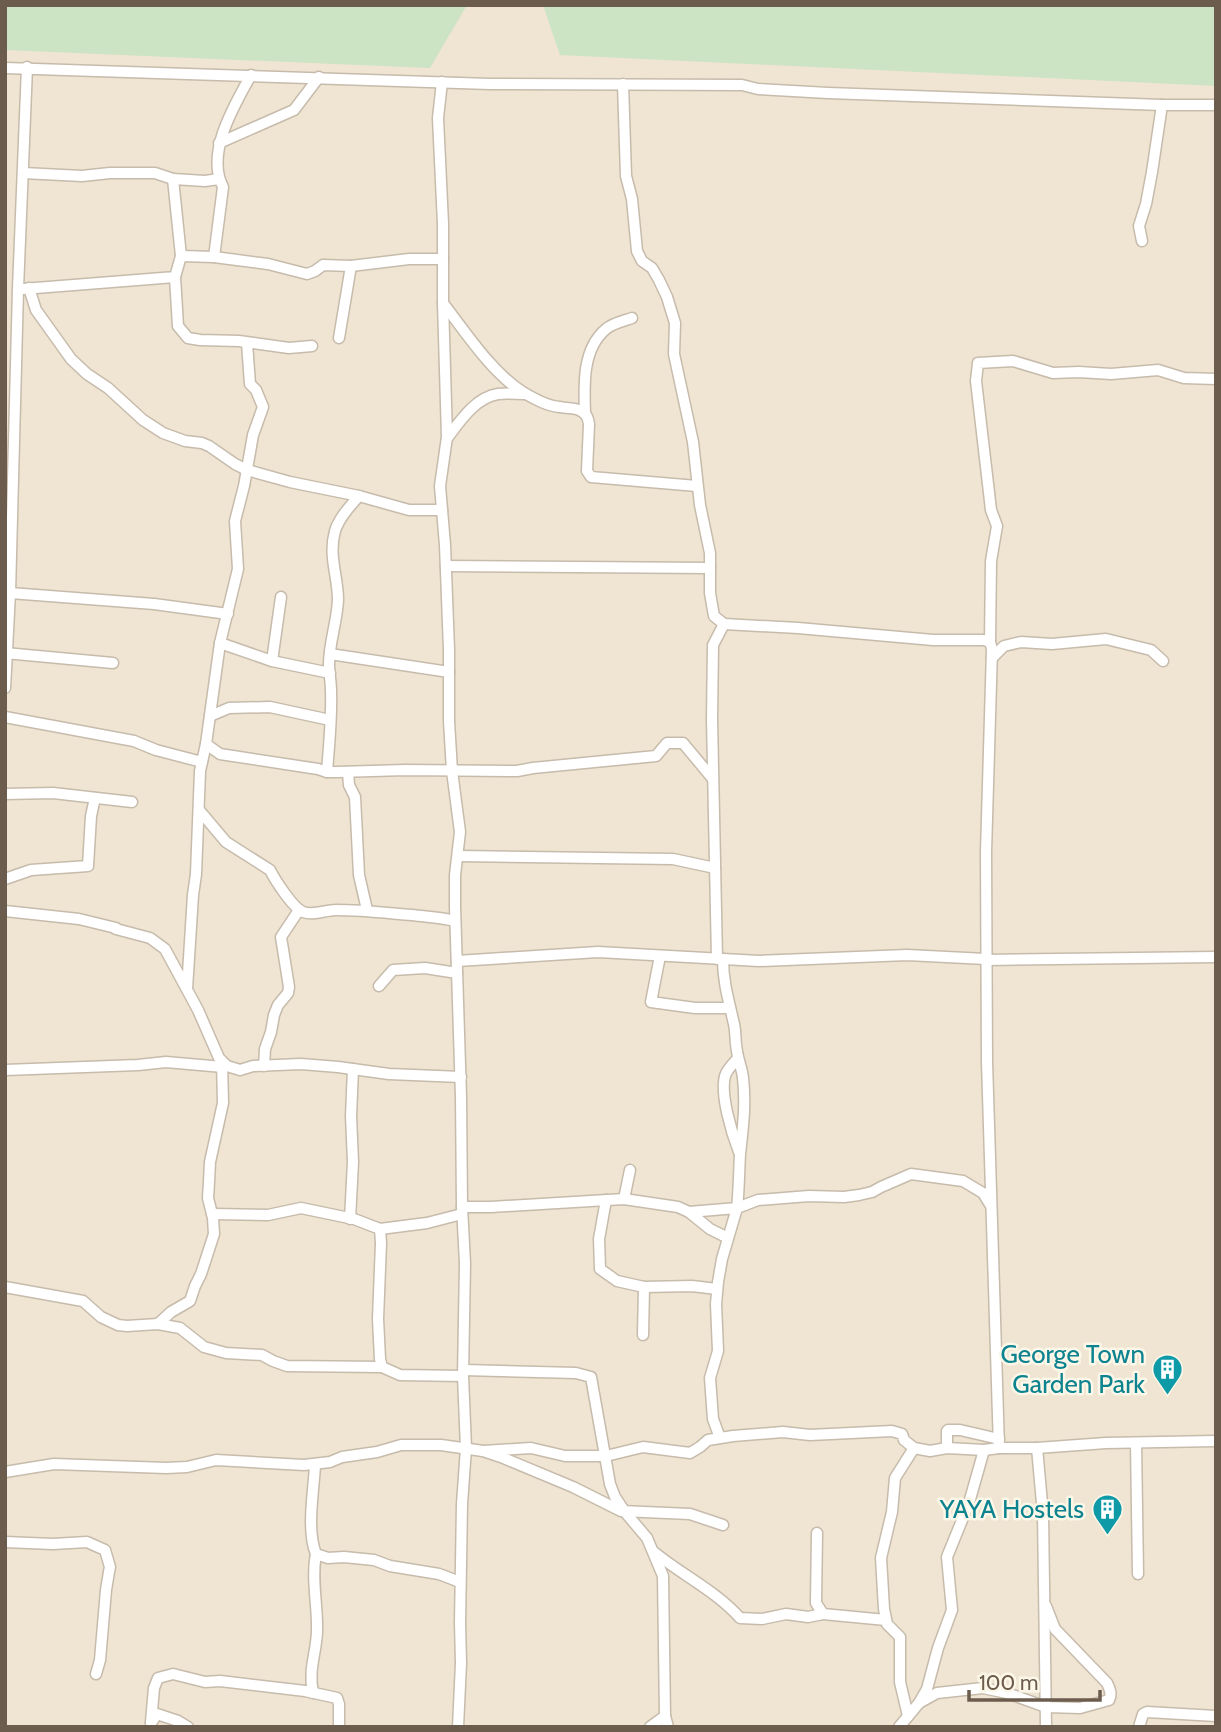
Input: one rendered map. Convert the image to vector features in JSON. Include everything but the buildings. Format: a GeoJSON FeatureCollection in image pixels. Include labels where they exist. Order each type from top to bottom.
{"type":"FeatureCollection","features":[{"type":"Feature","properties":{"kind":"street"},"geometry":{"type":"LineString","coordinates":[[5,688],[23,289],[27,67]]}},
{"type":"Feature","properties":{"kind":"street"},"geometry":{"type":"LineString","coordinates":[[5,68],[530,85],[742,85],[758,89],[828,93],[1216,105]]}},
{"type":"Feature","properties":{"kind":"street"},"geometry":{"type":"LineString","coordinates":[[215,257],[223,187],[218,169],[219,143],[233,107],[251,75]]}},
{"type":"Feature","properties":{"kind":"street"},"geometry":{"type":"LineString","coordinates":[[219,143],[294,110],[319,77]]}},
{"type":"Feature","properties":{"kind":"street"},"geometry":{"type":"LineString","coordinates":[[442,82],[438,118],[447,437],[440,486],[446,566],[449,721],[460,832],[455,875],[455,921],[465,1263],[463,1373],[466,1448],[462,1504],[458,1727]]}},
{"type":"Feature","properties":{"kind":"street"},"geometry":{"type":"LineString","coordinates":[[623,84],[626,176],[632,200],[637,251],[659,280],[675,323],[674,354],[693,442],[697,486],[710,553],[712,612],[716,619],[724,624],[990,642]]}},
{"type":"Feature","properties":{"kind":"street"},"geometry":{"type":"LineString","coordinates":[[1142,241],[1139,226],[1146,204],[1162,105]]}},
{"type":"Feature","properties":{"kind":"street"},"geometry":{"type":"LineString","coordinates":[[23,173],[82,176],[155,173],[173,179],[219,180]]}},
{"type":"Feature","properties":{"kind":"street"},"geometry":{"type":"LineString","coordinates":[[173,179],[181,256],[175,277],[178,326],[188,338],[200,340],[239,341],[289,348],[312,346]]}},
{"type":"Feature","properties":{"kind":"street"},"geometry":{"type":"LineString","coordinates":[[181,256],[215,257],[268,264],[307,274],[323,265],[351,266],[409,259],[443,259]]}},
{"type":"Feature","properties":{"kind":"street"},"geometry":{"type":"LineString","coordinates":[[339,338],[351,266]]}},
{"type":"Feature","properties":{"kind":"street"},"geometry":{"type":"LineString","coordinates":[[23,289],[175,277]]}},
{"type":"Feature","properties":{"kind":"street"},"geometry":{"type":"LineString","coordinates":[[23,289],[71,359],[143,420],[163,433],[209,446],[227,460],[247,470],[290,482],[359,496],[409,510],[442,510]]}},
{"type":"Feature","properties":{"kind":"street"},"geometry":{"type":"LineString","coordinates":[[443,303],[483,355],[515,386],[547,404],[576,409],[585,414],[589,420],[587,471],[591,477],[697,486]]}},
{"type":"Feature","properties":{"kind":"street"},"geometry":{"type":"LineString","coordinates":[[585,414],[585,373],[589,354],[597,338],[608,327],[632,317]]}},
{"type":"Feature","properties":{"kind":"street"},"geometry":{"type":"LineString","coordinates":[[187,989],[202,762],[220,643],[239,569],[235,522],[253,435],[263,407],[256,390],[250,384],[247,343]]}},
{"type":"Feature","properties":{"kind":"street"},"geometry":{"type":"LineString","coordinates":[[999,1444],[986,960],[986,852],[992,658],[991,561],[997,526],[991,510],[976,381],[978,363],[1013,361],[1054,373],[1111,374],[1158,370],[1184,378],[1216,379]]}},
{"type":"Feature","properties":{"kind":"street"},"geometry":{"type":"LineString","coordinates":[[447,437],[482,400],[497,394],[526,394]]}},
{"type":"Feature","properties":{"kind":"street"},"geometry":{"type":"LineString","coordinates":[[327,772],[332,690],[330,653],[338,597],[333,567],[333,538],[335,528],[359,496]]}},
{"type":"Feature","properties":{"kind":"street"},"geometry":{"type":"LineString","coordinates":[[446,566],[710,568]]}},
{"type":"Feature","properties":{"kind":"street"},"geometry":{"type":"LineString","coordinates":[[10,593],[162,605],[228,614]]}},
{"type":"Feature","properties":{"kind":"street"},"geometry":{"type":"LineString","coordinates":[[272,661],[281,597]]}},
{"type":"Feature","properties":{"kind":"street"},"geometry":{"type":"LineString","coordinates":[[720,1438],[713,1419],[710,1378],[718,1351],[717,1289],[722,1259],[737,1208],[745,1110],[743,1073],[720,959],[715,867],[713,645],[724,624]]}},
{"type":"Feature","properties":{"kind":"street"},"geometry":{"type":"LineString","coordinates":[[992,658],[1004,646],[1021,642],[1052,644],[1106,639],[1151,650],[1163,661]]}},
{"type":"Feature","properties":{"kind":"street"},"geometry":{"type":"LineString","coordinates":[[220,643],[272,661],[330,673]]}},
{"type":"Feature","properties":{"kind":"street"},"geometry":{"type":"LineString","coordinates":[[6,653],[113,663]]}},
{"type":"Feature","properties":{"kind":"street"},"geometry":{"type":"LineString","coordinates":[[330,653],[449,672]]}},
{"type":"Feature","properties":{"kind":"street"},"geometry":{"type":"LineString","coordinates":[[210,716],[229,708],[270,707],[330,720]]}},
{"type":"Feature","properties":{"kind":"street"},"geometry":{"type":"LineString","coordinates":[[5,717],[134,741],[156,750],[202,762]]}},
{"type":"Feature","properties":{"kind":"street"},"geometry":{"type":"LineString","coordinates":[[206,744],[220,754],[327,772],[348,772],[517,771],[656,756],[667,743],[683,743],[713,779]]}},
{"type":"Feature","properties":{"kind":"street"},"geometry":{"type":"LineString","coordinates":[[348,772],[349,785],[355,797],[359,875],[367,910]]}},
{"type":"Feature","properties":{"kind":"street"},"geometry":{"type":"LineString","coordinates":[[5,794],[54,793],[132,802]]}},
{"type":"Feature","properties":{"kind":"street"},"geometry":{"type":"LineString","coordinates":[[5,879],[31,870],[88,866],[95,797]]}},
{"type":"Feature","properties":{"kind":"street"},"geometry":{"type":"LineString","coordinates":[[199,810],[226,842],[270,870],[299,911],[309,914],[335,910],[367,910],[438,916],[455,921]]}},
{"type":"Feature","properties":{"kind":"street"},"geometry":{"type":"LineString","coordinates":[[458,856],[673,859],[715,867]]}},
{"type":"Feature","properties":{"kind":"street"},"geometry":{"type":"LineString","coordinates":[[5,911],[79,919],[150,938],[165,949],[223,1064],[223,1103],[210,1162],[208,1192],[214,1234],[190,1301],[171,1312],[158,1324]]}},
{"type":"Feature","properties":{"kind":"street"},"geometry":{"type":"LineString","coordinates":[[264,1066],[265,1048],[274,1015],[289,987],[281,937],[299,911]]}},
{"type":"Feature","properties":{"kind":"street"},"geometry":{"type":"LineString","coordinates":[[457,961],[598,952],[793,960],[908,955],[986,960],[1216,957]]}},
{"type":"Feature","properties":{"kind":"street"},"geometry":{"type":"LineString","coordinates":[[660,956],[651,1002],[695,1008],[730,1008]]}},
{"type":"Feature","properties":{"kind":"street"},"geometry":{"type":"LineString","coordinates":[[379,986],[393,971],[425,968],[457,973]]}},
{"type":"Feature","properties":{"kind":"street"},"geometry":{"type":"LineString","coordinates":[[738,1058],[726,1074],[725,1098],[729,1122],[740,1156]]}},
{"type":"Feature","properties":{"kind":"street"},"geometry":{"type":"LineString","coordinates":[[5,1070],[166,1062],[223,1064],[240,1070],[253,1066],[301,1064],[389,1074],[461,1077]]}},
{"type":"Feature","properties":{"kind":"street"},"geometry":{"type":"LineString","coordinates":[[350,1219],[353,1069]]}},
{"type":"Feature","properties":{"kind":"street"},"geometry":{"type":"LineString","coordinates":[[726,1074],[743,1073]]}},
{"type":"Feature","properties":{"kind":"street"},"geometry":{"type":"LineString","coordinates":[[624,1199],[630,1170]]}},
{"type":"Feature","properties":{"kind":"street"},"geometry":{"type":"LineString","coordinates":[[689,1212],[737,1208],[758,1200],[859,1195],[911,1174],[971,1184],[992,1206]]}},
{"type":"Feature","properties":{"kind":"street"},"geometry":{"type":"LineString","coordinates":[[212,1214],[268,1215],[302,1208],[380,1229],[427,1223],[462,1210],[624,1199],[678,1207],[728,1238]]}},
{"type":"Feature","properties":{"kind":"street"},"geometry":{"type":"LineString","coordinates":[[606,1200],[599,1239],[600,1269],[617,1281],[644,1287],[692,1286],[717,1289]]}},
{"type":"Feature","properties":{"kind":"street"},"geometry":{"type":"LineString","coordinates":[[380,1229],[378,1318],[382,1367]]}},
{"type":"Feature","properties":{"kind":"street"},"geometry":{"type":"LineString","coordinates":[[5,1287],[83,1301],[101,1317],[118,1325],[158,1324],[180,1328],[202,1345],[219,1352],[262,1354],[287,1366],[382,1367],[400,1375],[576,1373],[591,1377],[610,1484],[625,1512],[647,1538],[663,1576],[667,1721],[650,1727]]}},
{"type":"Feature","properties":{"kind":"street"},"geometry":{"type":"LineString","coordinates":[[643,1335],[644,1287]]}},
{"type":"Feature","properties":{"kind":"street"},"geometry":{"type":"LineString","coordinates":[[947,1448],[948,1430],[960,1430],[999,1444],[1037,1448],[1216,1441]]}},
{"type":"Feature","properties":{"kind":"street"},"geometry":{"type":"LineString","coordinates":[[483,1451],[531,1448],[565,1456],[606,1455],[643,1447],[690,1453],[708,1440],[783,1432],[810,1435],[892,1431],[902,1434],[904,1440],[914,1448],[930,1451],[947,1448],[984,1450],[999,1444]]}},
{"type":"Feature","properties":{"kind":"street"},"geometry":{"type":"LineString","coordinates":[[1136,1443],[1138,1574]]}},
{"type":"Feature","properties":{"kind":"street"},"geometry":{"type":"LineString","coordinates":[[5,1472],[54,1464],[166,1468],[216,1460],[304,1465],[401,1446],[441,1445],[483,1451],[501,1457],[625,1512],[690,1514],[723,1525]]}},
{"type":"Feature","properties":{"kind":"street"},"geometry":{"type":"LineString","coordinates":[[908,1716],[900,1682],[900,1637],[886,1620],[881,1558],[892,1512],[895,1478],[914,1448]]}},
{"type":"Feature","properties":{"kind":"street"},"geometry":{"type":"LineString","coordinates":[[1037,1448],[1043,1514],[1046,1606],[1046,1727]]}},
{"type":"Feature","properties":{"kind":"street"},"geometry":{"type":"LineString","coordinates":[[899,1727],[927,1689],[952,1610],[947,1557],[969,1503],[984,1450]]}},
{"type":"Feature","properties":{"kind":"street"},"geometry":{"type":"LineString","coordinates":[[313,1693],[310,1681],[317,1633],[313,1567],[316,1554],[312,1520],[316,1464]]}},
{"type":"Feature","properties":{"kind":"street"},"geometry":{"type":"LineString","coordinates":[[817,1534],[816,1603],[823,1614]]}},
{"type":"Feature","properties":{"kind":"street"},"geometry":{"type":"LineString","coordinates":[[5,1542],[87,1542],[105,1550],[110,1567],[100,1660],[96,1674]]}},
{"type":"Feature","properties":{"kind":"street"},"geometry":{"type":"LineString","coordinates":[[653,1551],[727,1603],[740,1618],[762,1619],[786,1614],[808,1617],[823,1614],[886,1620]]}},
{"type":"Feature","properties":{"kind":"street"},"geometry":{"type":"LineString","coordinates":[[316,1554],[328,1558],[374,1560],[390,1566],[439,1574],[460,1582]]}},
{"type":"Feature","properties":{"kind":"street"},"geometry":{"type":"LineString","coordinates":[[919,1703],[937,1693],[983,1688],[1007,1693],[1046,1707],[1080,1708],[1108,1700],[1111,1696],[1107,1682],[1055,1629],[1046,1606]]}},
{"type":"Feature","properties":{"kind":"street"},"geometry":{"type":"LineString","coordinates":[[151,1724],[154,1688],[158,1678],[173,1674],[205,1682],[220,1681],[337,1698],[339,1727]]}},
{"type":"Feature","properties":{"kind":"street"},"geometry":{"type":"LineString","coordinates":[[1139,1727],[1143,1714],[1147,1712],[1216,1716]]}},
{"type":"Feature","properties":{"kind":"street"},"geometry":{"type":"LineString","coordinates":[[151,1724],[157,1714],[188,1727]]}},
{"type":"Feature","properties":{"kind":"shaded area"},"geometry":{"type":"Polygon","coordinates":[[[5,5],[1216,5],[1216,1727],[5,1727],[5,5]]]}},
{"type":"Feature","properties":{"kind":"green space"},"geometry":{"type":"Polygon","coordinates":[[[5,5],[467,5],[430,68],[5,50],[5,5]]]}},
{"type":"Feature","properties":{"kind":"green space"},"geometry":{"type":"Polygon","coordinates":[[[543,5],[1216,5],[1216,86],[560,55],[543,5]]]}},
{"type":"Feature","properties":{"kind":"place","name":"George Town Garden Park"},"geometry":{"type":"Point","coordinates":[1168,1396]}},
{"type":"Feature","properties":{"kind":"place","name":"YAYA Hostels"},"geometry":{"type":"Point","coordinates":[1107,1536]}}]}
